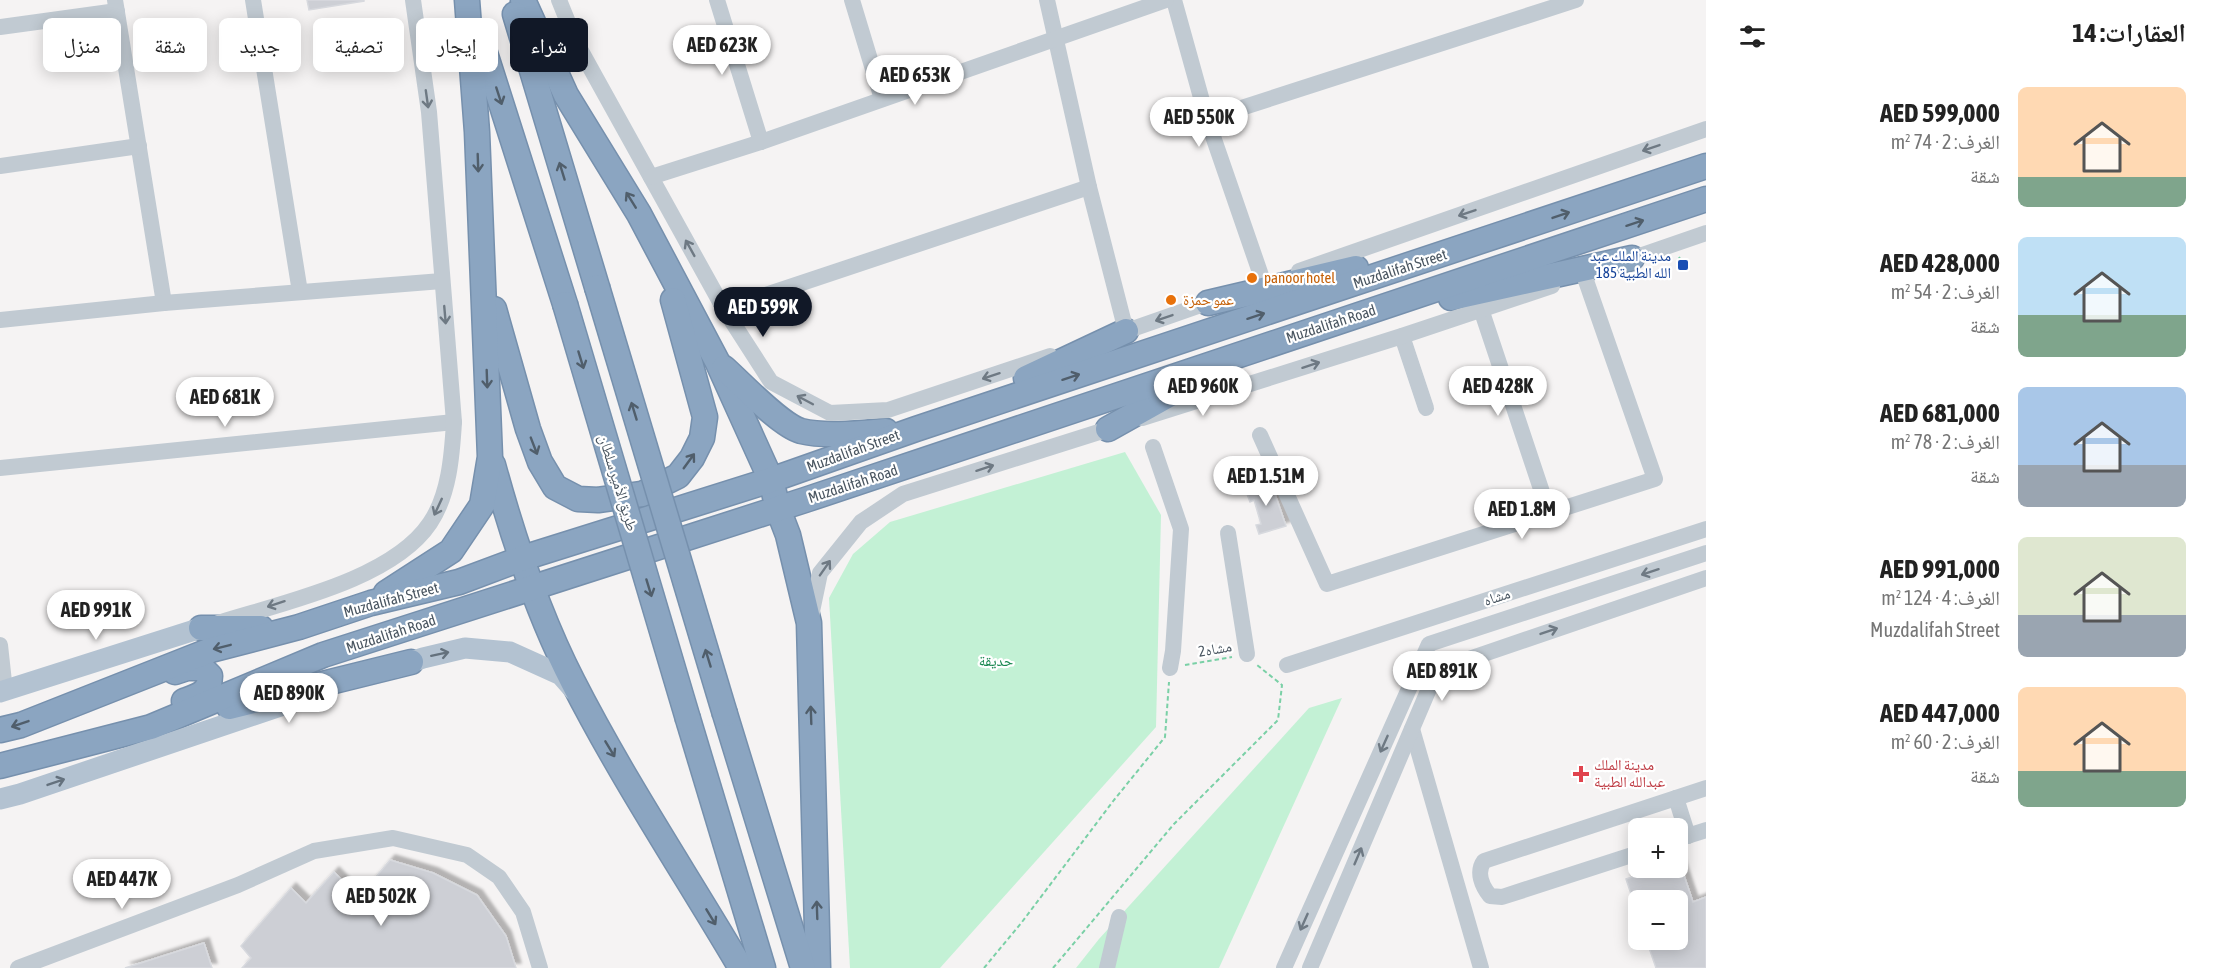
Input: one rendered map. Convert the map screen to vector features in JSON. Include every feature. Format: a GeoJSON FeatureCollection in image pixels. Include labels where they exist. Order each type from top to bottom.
{"type":"FeatureCollection","features":[{"type":"Feature","properties":{"kind":"highway"},"geometry":{"type":"LineString","coordinates":[[370,603],[451,551],[482,505],[490,457],[477,132],[468,0]]}},
{"type":"Feature","properties":{"kind":"highway","name":"طريق الأمير سلطان"},"geometry":{"type":"LineString","coordinates":[[468,0],[565,304],[763,968]]}},
{"type":"Feature","properties":{"kind":"highway"},"geometry":{"type":"LineString","coordinates":[[511,0],[803,968]]}},
{"type":"Feature","properties":{"kind":"highway"},"geometry":{"type":"LineString","coordinates":[[523,0],[566,95],[639,214],[718,363],[771,480],[778,509],[788,535],[809,623],[818,968]]}},
{"type":"Feature","properties":{"kind":"highway","name":"Muzdalifah Street"},"geometry":{"type":"LineString","coordinates":[[0,730],[21,724],[211,650],[299,627],[370,603],[459,582],[522,558],[771,480],[916,429],[1706,166]]}},
{"type":"Feature","properties":{"kind":"highway","name":"Muzdalifah Road"},"geometry":{"type":"LineString","coordinates":[[0,766],[151,727],[323,655],[778,509],[1706,199]]}},
{"type":"Feature","properties":{"kind":"highway"},"geometry":{"type":"LineString","coordinates":[[1208,303],[1519,229]]}},
{"type":"Feature","properties":{"kind":"highway"},"geometry":{"type":"LineString","coordinates":[[483,269],[528,429],[540,462],[555,487],[578,499],[598,500],[642,494],[678,476],[692,458],[702,438],[705,417],[699,391],[656,246]]}},
{"type":"Feature","properties":{"kind":"highway"},"geometry":{"type":"LineString","coordinates":[[1280,341],[1401,309],[1632,258]]}},
{"type":"Feature","properties":{"kind":"highway"},"geometry":{"type":"LineString","coordinates":[[718,363],[777,416],[800,430],[844,434],[916,429],[1126,331]]}},
{"type":"Feature","properties":{"kind":"highway"},"geometry":{"type":"LineString","coordinates":[[1108,429],[1243,353]]}},
{"type":"Feature","properties":{"kind":"highway"},"geometry":{"type":"LineString","coordinates":[[490,457],[506,515],[547,625],[582,699],[741,968]]}},
{"type":"Feature","properties":{"kind":"highway"},"geometry":{"type":"LineString","coordinates":[[796,471],[781,484],[785,497],[805,500]]}},
{"type":"Feature","properties":{"kind":"highway"},"geometry":{"type":"LineString","coordinates":[[500,567],[517,573],[519,584],[508,597]]}},
{"type":"Feature","properties":{"kind":"highway"},"geometry":{"type":"LineString","coordinates":[[201,628],[299,627]]}},
{"type":"Feature","properties":{"kind":"highway"},"geometry":{"type":"LineString","coordinates":[[151,727],[411,662]]}},
{"type":"Feature","properties":{"kind":"highway"},"geometry":{"type":"LineString","coordinates":[[55,711],[187,668],[201,668],[210,676],[210,683],[204,694],[65,749]]}},
{"type":"Feature","properties":{"kind":"main road"},"geometry":{"type":"LineString","coordinates":[[2,691],[201,628]]}},
{"type":"Feature","properties":{"kind":"main road"},"geometry":{"type":"LineString","coordinates":[[0,799],[32,791],[411,662],[465,648],[510,652],[561,675],[582,699]]}},
{"type":"Feature","properties":{"kind":"street"},"geometry":{"type":"LineString","coordinates":[[253,0],[300,292]]}},
{"type":"Feature","properties":{"kind":"street"},"geometry":{"type":"LineString","coordinates":[[201,628],[356,578],[401,553],[430,524],[442,498],[452,459],[454,422],[429,112],[413,0]]}},
{"type":"Feature","properties":{"kind":"street"},"geometry":{"type":"LineString","coordinates":[[559,0],[576,42],[724,309],[771,382],[830,413],[888,410],[1264,284],[1706,129]]}},
{"type":"Feature","properties":{"kind":"street"},"geometry":{"type":"LineString","coordinates":[[717,0],[761,142]]}},
{"type":"Feature","properties":{"kind":"street"},"geometry":{"type":"LineString","coordinates":[[852,0],[882,99]]}},
{"type":"Feature","properties":{"kind":"street"},"geometry":{"type":"LineString","coordinates":[[1047,0],[1089,187],[1126,331]]}},
{"type":"Feature","properties":{"kind":"street"},"geometry":{"type":"LineString","coordinates":[[651,177],[761,142],[1166,0]]}},
{"type":"Feature","properties":{"kind":"street"},"geometry":{"type":"LineString","coordinates":[[1174,0],[1207,119],[1264,284]]}},
{"type":"Feature","properties":{"kind":"street"},"geometry":{"type":"LineString","coordinates":[[1207,119],[1576,0]]}},
{"type":"Feature","properties":{"kind":"street"},"geometry":{"type":"LineString","coordinates":[[0,27],[116,5],[164,303]]}},
{"type":"Feature","properties":{"kind":"street"},"geometry":{"type":"LineString","coordinates":[[0,166],[139,146]]}},
{"type":"Feature","properties":{"kind":"street"},"geometry":{"type":"LineString","coordinates":[[724,309],[1089,187]]}},
{"type":"Feature","properties":{"kind":"street"},"geometry":{"type":"LineString","coordinates":[[809,623],[820,573],[861,522],[903,494],[1402,336],[1706,234]]}},
{"type":"Feature","properties":{"kind":"street"},"geometry":{"type":"LineString","coordinates":[[1260,435],[1327,584],[1655,479],[1584,275]]}},
{"type":"Feature","properties":{"kind":"street"},"geometry":{"type":"LineString","coordinates":[[0,320],[164,303],[442,281]]}},
{"type":"Feature","properties":{"kind":"street"},"geometry":{"type":"LineString","coordinates":[[1481,309],[1549,513]]}},
{"type":"Feature","properties":{"kind":"street"},"geometry":{"type":"LineString","coordinates":[[1402,336],[1426,408]]}},
{"type":"Feature","properties":{"kind":"street"},"geometry":{"type":"LineString","coordinates":[[0,468],[454,422]]}},
{"type":"Feature","properties":{"kind":"street"},"geometry":{"type":"LineString","coordinates":[[1153,447],[1181,529],[1170,668]]}},
{"type":"Feature","properties":{"kind":"street","name":"مشاه"},"geometry":{"type":"LineString","coordinates":[[1287,665],[1706,530]]}},
{"type":"Feature","properties":{"kind":"street"},"geometry":{"type":"LineString","coordinates":[[1228,533],[1247,654]]}},
{"type":"Feature","properties":{"kind":"street"},"geometry":{"type":"LineString","coordinates":[[1284,968],[1429,644],[1706,554]]}},
{"type":"Feature","properties":{"kind":"street"},"geometry":{"type":"LineString","coordinates":[[1310,968],[1437,670],[1706,578]]}},
{"type":"Feature","properties":{"kind":"street"},"geometry":{"type":"LineString","coordinates":[[0,645],[2,691]]}},
{"type":"Feature","properties":{"kind":"street"},"geometry":{"type":"LineString","coordinates":[[1412,729],[1481,968]]}},
{"type":"Feature","properties":{"kind":"street"},"geometry":{"type":"LineString","coordinates":[[1628,856],[1502,897],[1490,896],[1484,888],[1480,874],[1480,866],[1484,861],[1706,789]]}},
{"type":"Feature","properties":{"kind":"street"},"geometry":{"type":"LineString","coordinates":[[1676,798],[1679,818]]}},
{"type":"Feature","properties":{"kind":"street"},"geometry":{"type":"LineString","coordinates":[[1688,836],[1706,830]]}},
{"type":"Feature","properties":{"kind":"street"},"geometry":{"type":"LineString","coordinates":[[18,968],[238,885],[315,851],[393,838],[467,855],[499,877],[523,912],[540,968]]}},
{"type":"Feature","properties":{"kind":"street"},"geometry":{"type":"LineString","coordinates":[[1107,968],[1119,917]]}},
{"type":"Feature","properties":{"kind":"path","name":"مشاه2"},"geometry":{"type":"LineString","coordinates":[[1053,968],[1174,824],[1278,720],[1282,686],[1247,654],[1170,668]]}},
{"type":"Feature","properties":{"kind":"path"},"geometry":{"type":"LineString","coordinates":[[984,968],[1165,737],[1170,668]]}},
{"type":"Feature","properties":{"kind":"green space","name":"حديقة"},"geometry":{"type":"Polygon","coordinates":[[[1125,452],[1161,515],[1156,727],[940,968],[850,968],[829,598],[853,554],[890,522],[1125,452]]]}},
{"type":"Feature","properties":{"kind":"green space"},"geometry":{"type":"Polygon","coordinates":[[[1342,698],[1219,968],[1076,968],[1099,939],[1309,708],[1342,698]]]}},
{"type":"Feature","properties":{"kind":"building"},"geometry":{"type":"Polygon","coordinates":[[[307,0],[364,0],[364,1],[309,10],[307,0]]]}},
{"type":"Feature","properties":{"kind":"building"},"geometry":{"type":"Polygon","coordinates":[[[1270,480],[1286,526],[1259,534],[1256,525],[1261,524],[1254,500],[1250,502],[1247,494],[1252,493],[1249,484],[1270,480]]]}},
{"type":"Feature","properties":{"kind":"building"},"geometry":{"type":"Polygon","coordinates":[[[390,860],[433,873],[477,895],[506,936],[516,968],[242,968],[251,958],[241,946],[291,888],[306,903],[334,872],[359,897],[390,860]]]}},
{"type":"Feature","properties":{"kind":"building"},"geometry":{"type":"Polygon","coordinates":[[[1685,878],[1693,902],[1706,897],[1706,968],[1656,968],[1650,950],[1688,950],[1688,890],[1630,890],[1626,879],[1685,878]]]}},
{"type":"Feature","properties":{"kind":"building"},"geometry":{"type":"Polygon","coordinates":[[[204,943],[212,968],[125,968],[204,943]]]}},
{"type":"Feature","properties":{"kind":"place","name":"مدينة الملك عبد الله الطبية 185"},"geometry":{"type":"Point","coordinates":[1683,265]}},
{"type":"Feature","properties":{"kind":"place","name":"panoor hotel"},"geometry":{"type":"Point","coordinates":[1252,278]}},
{"type":"Feature","properties":{"kind":"place","name":"عمو حمزة"},"geometry":{"type":"Point","coordinates":[1171,300]}},
{"type":"Feature","properties":{"kind":"place","name":"مدينة الملك عبدالله الطبية"},"geometry":{"type":"Point","coordinates":[1581,774]}}]}
